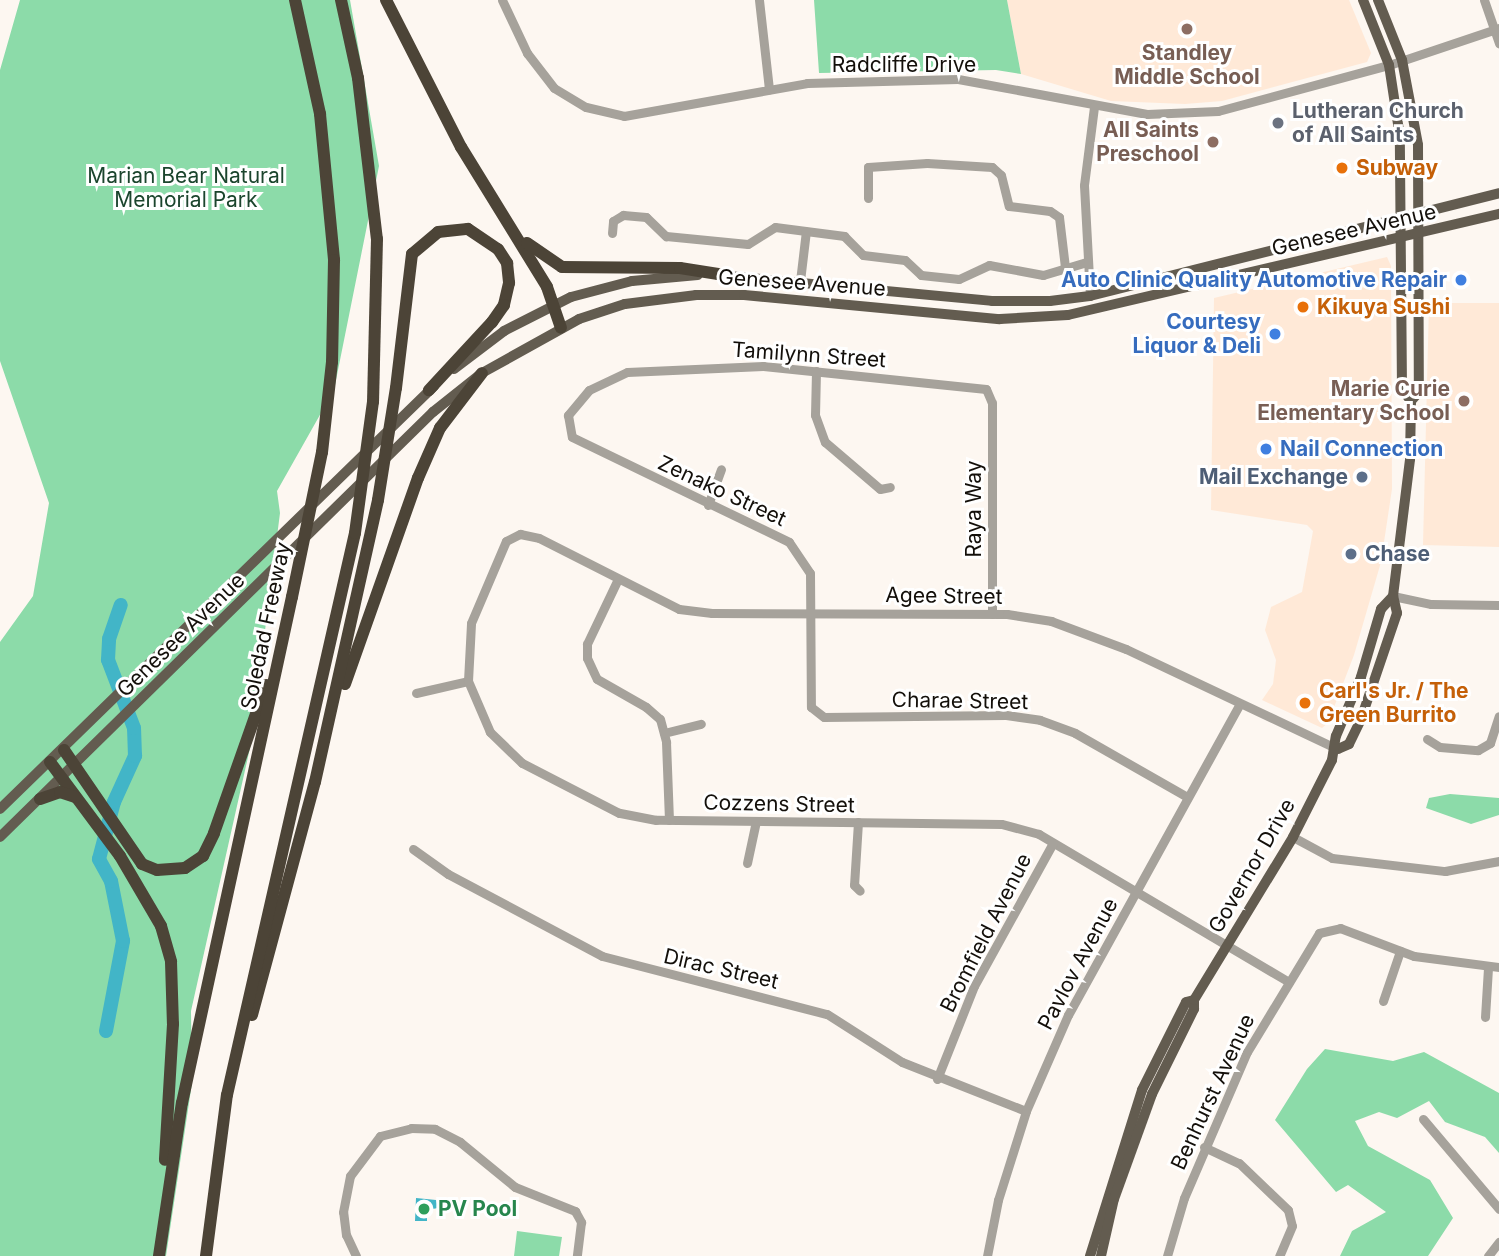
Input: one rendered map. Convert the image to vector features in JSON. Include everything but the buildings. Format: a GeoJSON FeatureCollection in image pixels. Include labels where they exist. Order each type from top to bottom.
{"type":"FeatureCollection","features":[{"type":"Feature","properties":{"kind":"highway","name":"Soledad Freeway"},"geometry":{"type":"LineString","coordinates":[[159,1256],[165,1197],[322,452],[332,362],[334,260],[320,114],[295,0]]}},
{"type":"Feature","properties":{"kind":"highway"},"geometry":{"type":"LineString","coordinates":[[206,1256],[227,1095],[355,533],[373,402],[377,239],[358,78],[341,0]]}},
{"type":"Feature","properties":{"kind":"highway"},"geometry":{"type":"LineString","coordinates":[[386,0],[461,147],[512,227],[554,306],[561,328]]}},
{"type":"Feature","properties":{"kind":"highway"},"geometry":{"type":"LineString","coordinates":[[512,227],[540,256],[562,267],[680,268],[724,275]]}},
{"type":"Feature","properties":{"kind":"highway"},"geometry":{"type":"LineString","coordinates":[[315,782],[378,500],[396,388],[412,254],[438,232],[468,229],[498,249],[507,262],[509,283],[504,304],[492,322],[429,390]]}},
{"type":"Feature","properties":{"kind":"highway"},"geometry":{"type":"LineString","coordinates":[[227,1095],[315,782],[418,478],[440,428],[482,373]]}},
{"type":"Feature","properties":{"kind":"highway"},"geometry":{"type":"LineString","coordinates":[[64,750],[94,798],[142,864],[157,870],[185,868],[203,856],[214,833],[285,632]]}},
{"type":"Feature","properties":{"kind":"highway"},"geometry":{"type":"LineString","coordinates":[[50,762],[120,856],[156,917],[171,962],[173,1024],[165,1197]]}},
{"type":"Feature","properties":{"kind":"highway"},"geometry":{"type":"LineString","coordinates":[[40,799],[60,792],[78,800]]}},
{"type":"Feature","properties":{"kind":"main road","name":"Governor Drive"},"geometry":{"type":"LineString","coordinates":[[1338,748],[1349,744],[1375,682],[1397,613],[1393,596],[1409,475],[1411,401],[1402,389],[1400,137],[1389,65],[1363,0]]}},
{"type":"Feature","properties":{"kind":"main road","name":"Governor Drive"},"geometry":{"type":"LineString","coordinates":[[1378,0],[1402,61],[1418,145],[1419,392],[1411,401]]}},
{"type":"Feature","properties":{"kind":"main road","name":"Genesee Avenue"},"geometry":{"type":"LineString","coordinates":[[0,809],[143,674],[429,390],[503,331],[554,306],[598,288],[669,275],[724,275],[800,281],[992,301],[1090,296],[1499,193]]}},
{"type":"Feature","properties":{"kind":"main road","name":"Genesee Avenue"},"geometry":{"type":"LineString","coordinates":[[0,837],[149,694],[433,412],[482,373],[561,328],[625,303],[684,296],[744,295],[1000,319],[1068,315],[1499,214]]}},
{"type":"Feature","properties":{"kind":"main road"},"geometry":{"type":"LineString","coordinates":[[796,300],[800,281]]}},
{"type":"Feature","properties":{"kind":"main road","name":"Governor Drive"},"geometry":{"type":"LineString","coordinates":[[1101,1256],[1133,1143],[1194,1000],[1293,837],[1338,748],[1336,736],[1361,677],[1381,608],[1393,596]]}},
{"type":"Feature","properties":{"kind":"main road","name":"Governor Drive"},"geometry":{"type":"LineString","coordinates":[[1090,1256],[1142,1090],[1186,1002],[1194,1000]]}},
{"type":"Feature","properties":{"kind":"street","name":"Radcliffe Drive"},"geometry":{"type":"LineString","coordinates":[[502,0],[527,53],[554,89],[586,107],[624,116],[807,83],[958,79],[1094,107],[1147,114],[1237,109],[1389,65],[1497,29]]}},
{"type":"Feature","properties":{"kind":"street"},"geometry":{"type":"LineString","coordinates":[[759,0],[769,89]]}},
{"type":"Feature","properties":{"kind":"street"},"geometry":{"type":"LineString","coordinates":[[1484,0],[1497,29],[1499,43]]}},
{"type":"Feature","properties":{"kind":"street"},"geometry":{"type":"LineString","coordinates":[[1090,296],[1084,185],[1094,107]]}},
{"type":"Feature","properties":{"kind":"street"},"geometry":{"type":"LineString","coordinates":[[868,198],[868,167],[927,163],[992,167],[1001,176],[1009,206],[1050,211],[1059,217],[1065,267]]}},
{"type":"Feature","properties":{"kind":"street"},"geometry":{"type":"LineString","coordinates":[[612,233],[613,221],[623,215],[646,217],[666,236],[748,244],[767,229],[806,231],[844,236],[863,255],[905,260],[921,275],[965,278],[989,265],[1043,275],[1087,262]]}},
{"type":"Feature","properties":{"kind":"street"},"geometry":{"type":"LineString","coordinates":[[800,281],[806,231]]}},
{"type":"Feature","properties":{"kind":"street","name":"Tamilynn Street"},"geometry":{"type":"LineString","coordinates":[[572,438],[568,415],[589,390],[627,372],[735,366],[816,371],[981,387],[992,403]]}},
{"type":"Feature","properties":{"kind":"street"},"geometry":{"type":"LineString","coordinates":[[816,371],[815,415],[825,442],[880,489],[890,487]]}},
{"type":"Feature","properties":{"kind":"street","name":"Raya Way"},"geometry":{"type":"LineString","coordinates":[[992,403],[992,614]]}},
{"type":"Feature","properties":{"kind":"street","name":"Zenako Street"},"geometry":{"type":"LineString","coordinates":[[572,438],[789,542],[810,573],[813,612]]}},
{"type":"Feature","properties":{"kind":"street"},"geometry":{"type":"LineString","coordinates":[[708,505],[721,469]]}},
{"type":"Feature","properties":{"kind":"street","name":"Cozzens Street"},"geometry":{"type":"LineString","coordinates":[[539,538],[520,534],[506,541],[471,622],[468,681],[490,732],[522,763],[619,813],[669,820],[1001,824],[1039,834],[1230,944],[1289,982]]}},
{"type":"Feature","properties":{"kind":"street","name":"Agee Street"},"geometry":{"type":"LineString","coordinates":[[539,538],[617,580],[680,609],[992,614],[1051,621],[1109,642],[1239,705],[1338,748]]}},
{"type":"Feature","properties":{"kind":"street"},"geometry":{"type":"LineString","coordinates":[[617,580],[587,644],[587,658],[597,679],[646,707],[660,719],[664,733],[669,820]]}},
{"type":"Feature","properties":{"kind":"street"},"geometry":{"type":"LineString","coordinates":[[1393,596],[1431,604],[1499,605]]}},
{"type":"Feature","properties":{"kind":"street","name":"Charae Street"},"geometry":{"type":"LineString","coordinates":[[813,612],[811,707],[824,717],[1006,715],[1040,720],[1075,733],[1186,797]]}},
{"type":"Feature","properties":{"kind":"street"},"geometry":{"type":"LineString","coordinates":[[416,693],[468,681]]}},
{"type":"Feature","properties":{"kind":"street","name":"Pavlov Avenue"},"geometry":{"type":"LineString","coordinates":[[987,1256],[998,1200],[1027,1111],[1082,984],[1239,705]]}},
{"type":"Feature","properties":{"kind":"street"},"geometry":{"type":"LineString","coordinates":[[1427,739],[1440,747],[1478,750],[1490,743],[1499,716]]}},
{"type":"Feature","properties":{"kind":"street"},"geometry":{"type":"LineString","coordinates":[[664,733],[701,724]]}},
{"type":"Feature","properties":{"kind":"street"},"geometry":{"type":"LineString","coordinates":[[747,863],[756,821]]}},
{"type":"Feature","properties":{"kind":"street"},"geometry":{"type":"LineString","coordinates":[[858,822],[854,885],[860,891]]}},
{"type":"Feature","properties":{"kind":"street"},"geometry":{"type":"LineString","coordinates":[[1293,837],[1332,858],[1409,861],[1445,871],[1499,861]]}},
{"type":"Feature","properties":{"kind":"street","name":"Bromfield Avenue"},"geometry":{"type":"LineString","coordinates":[[937,1079],[974,986],[1053,843]]}},
{"type":"Feature","properties":{"kind":"street","name":"Dirac Street"},"geometry":{"type":"LineString","coordinates":[[413,849],[448,874],[601,956],[827,1014],[937,1079],[1027,1111]]}},
{"type":"Feature","properties":{"kind":"street","name":"Benhurst Avenue"},"geometry":{"type":"LineString","coordinates":[[1167,1256],[1204,1147],[1247,1052],[1319,933],[1340,928],[1400,951]]}},
{"type":"Feature","properties":{"kind":"street"},"geometry":{"type":"LineString","coordinates":[[1383,1001],[1400,951],[1488,968],[1499,967]]}},
{"type":"Feature","properties":{"kind":"street"},"geometry":{"type":"LineString","coordinates":[[1485,1017],[1488,968]]}},
{"type":"Feature","properties":{"kind":"street"},"geometry":{"type":"LineString","coordinates":[[1423,1119],[1499,1209]]}},
{"type":"Feature","properties":{"kind":"street"},"geometry":{"type":"LineString","coordinates":[[356,1256],[344,1224],[350,1176],[380,1136],[411,1128],[435,1129],[515,1186],[575,1211],[581,1222],[577,1256]]}},
{"type":"Feature","properties":{"kind":"street"},"geometry":{"type":"LineString","coordinates":[[1204,1147],[1239,1163],[1288,1210],[1292,1226],[1279,1256]]}},
{"type":"Feature","properties":{"kind":"street"},"geometry":{"type":"LineString","coordinates":[[1488,1256],[1499,1242]]}},
{"type":"Feature","properties":{"kind":"shaded area","name":"Standley Middle School"},"geometry":{"type":"Polygon","coordinates":[[[1007,0],[1349,0],[1371,53],[1367,62],[1222,101],[1185,104],[1111,101],[1021,74],[1007,0]]]}},
{"type":"Feature","properties":{"kind":"shaded area"},"geometry":{"type":"Polygon","coordinates":[[[1387,257],[1391,266],[1392,489],[1381,562],[1354,655],[1328,723],[1322,728],[1262,700],[1273,684],[1276,660],[1265,630],[1271,607],[1302,592],[1313,531],[1307,525],[1211,510],[1214,298],[1387,257]]]}},
{"type":"Feature","properties":{"kind":"shaded area","name":"Marie Curie Elementary School"},"geometry":{"type":"Polygon","coordinates":[[[1429,303],[1499,303],[1499,547],[1423,545],[1429,303]]]}},
{"type":"Feature","properties":{"kind":"green space","name":"Marian Bear Natural Memorial Park"},"geometry":{"type":"Polygon","coordinates":[[[20,0],[350,0],[379,166],[334,390],[277,491],[280,513],[250,748],[191,1011],[192,1083],[166,1256],[0,1256],[0,642],[33,596],[49,503],[0,361],[0,70],[20,0]]]}},
{"type":"Feature","properties":{"kind":"green space"},"geometry":{"type":"Polygon","coordinates":[[[814,0],[1007,0],[1021,74],[996,70],[819,73],[814,0]]]}},
{"type":"Feature","properties":{"kind":"green space"},"geometry":{"type":"Polygon","coordinates":[[[1450,794],[1499,798],[1499,815],[1471,824],[1426,808],[1429,798],[1450,794]]]}},
{"type":"Feature","properties":{"kind":"green space"},"geometry":{"type":"Polygon","coordinates":[[[1325,1049],[1393,1061],[1424,1052],[1499,1093],[1499,1153],[1485,1137],[1445,1122],[1429,1101],[1397,1118],[1379,1112],[1355,1121],[1368,1146],[1430,1180],[1453,1218],[1428,1256],[1340,1256],[1352,1231],[1386,1212],[1348,1185],[1336,1192],[1275,1120],[1307,1069],[1325,1049]]]}},
{"type":"Feature","properties":{"kind":"green space"},"geometry":{"type":"Polygon","coordinates":[[[517,1231],[562,1237],[559,1256],[514,1256],[517,1231]]]}},
{"type":"Feature","properties":{"kind":"water","name":"PV Pool"},"geometry":{"type":"Polygon","coordinates":[[[416,1198],[436,1200],[438,1208],[427,1210],[427,1221],[415,1221],[416,1198]]]}},
{"type":"Feature","properties":{"kind":"waterway"},"geometry":{"type":"LineString","coordinates":[[106,1031],[123,941],[111,881],[99,859],[114,802],[135,756],[134,728],[108,660],[109,639],[121,605]]}},
{"type":"Feature","properties":{"kind":"place","name":"Standley Middle School"},"geometry":{"type":"Point","coordinates":[1187,29]}},
{"type":"Feature","properties":{"kind":"place","name":"Lutheran Church of All Saints"},"geometry":{"type":"Point","coordinates":[1278,123]}},
{"type":"Feature","properties":{"kind":"place","name":"All Saints Preschool"},"geometry":{"type":"Point","coordinates":[1213,142]}},
{"type":"Feature","properties":{"kind":"place","name":"Subway"},"geometry":{"type":"Point","coordinates":[1342,168]}},
{"type":"Feature","properties":{"kind":"place","name":"Auto Clinic Quality Automotive Repair"},"geometry":{"type":"Point","coordinates":[1461,280]}},
{"type":"Feature","properties":{"kind":"place","name":"Kikuya Sushi"},"geometry":{"type":"Point","coordinates":[1303,307]}},
{"type":"Feature","properties":{"kind":"place","name":"Courtesy Liquor & Deli"},"geometry":{"type":"Point","coordinates":[1275,334]}},
{"type":"Feature","properties":{"kind":"place","name":"Marie Curie Elementary School"},"geometry":{"type":"Point","coordinates":[1464,401]}},
{"type":"Feature","properties":{"kind":"place","name":"Nail Connection"},"geometry":{"type":"Point","coordinates":[1266,449]}},
{"type":"Feature","properties":{"kind":"place","name":"Mail Exchange"},"geometry":{"type":"Point","coordinates":[1362,477]}},
{"type":"Feature","properties":{"kind":"place","name":"Chase"},"geometry":{"type":"Point","coordinates":[1351,554]}},
{"type":"Feature","properties":{"kind":"place","name":"Carl's Jr. / The Green Burrito"},"geometry":{"type":"Point","coordinates":[1305,703]}},
{"type":"Feature","properties":{"kind":"place","name":"PV Pool"},"geometry":{"type":"Point","coordinates":[424,1209]}}]}
